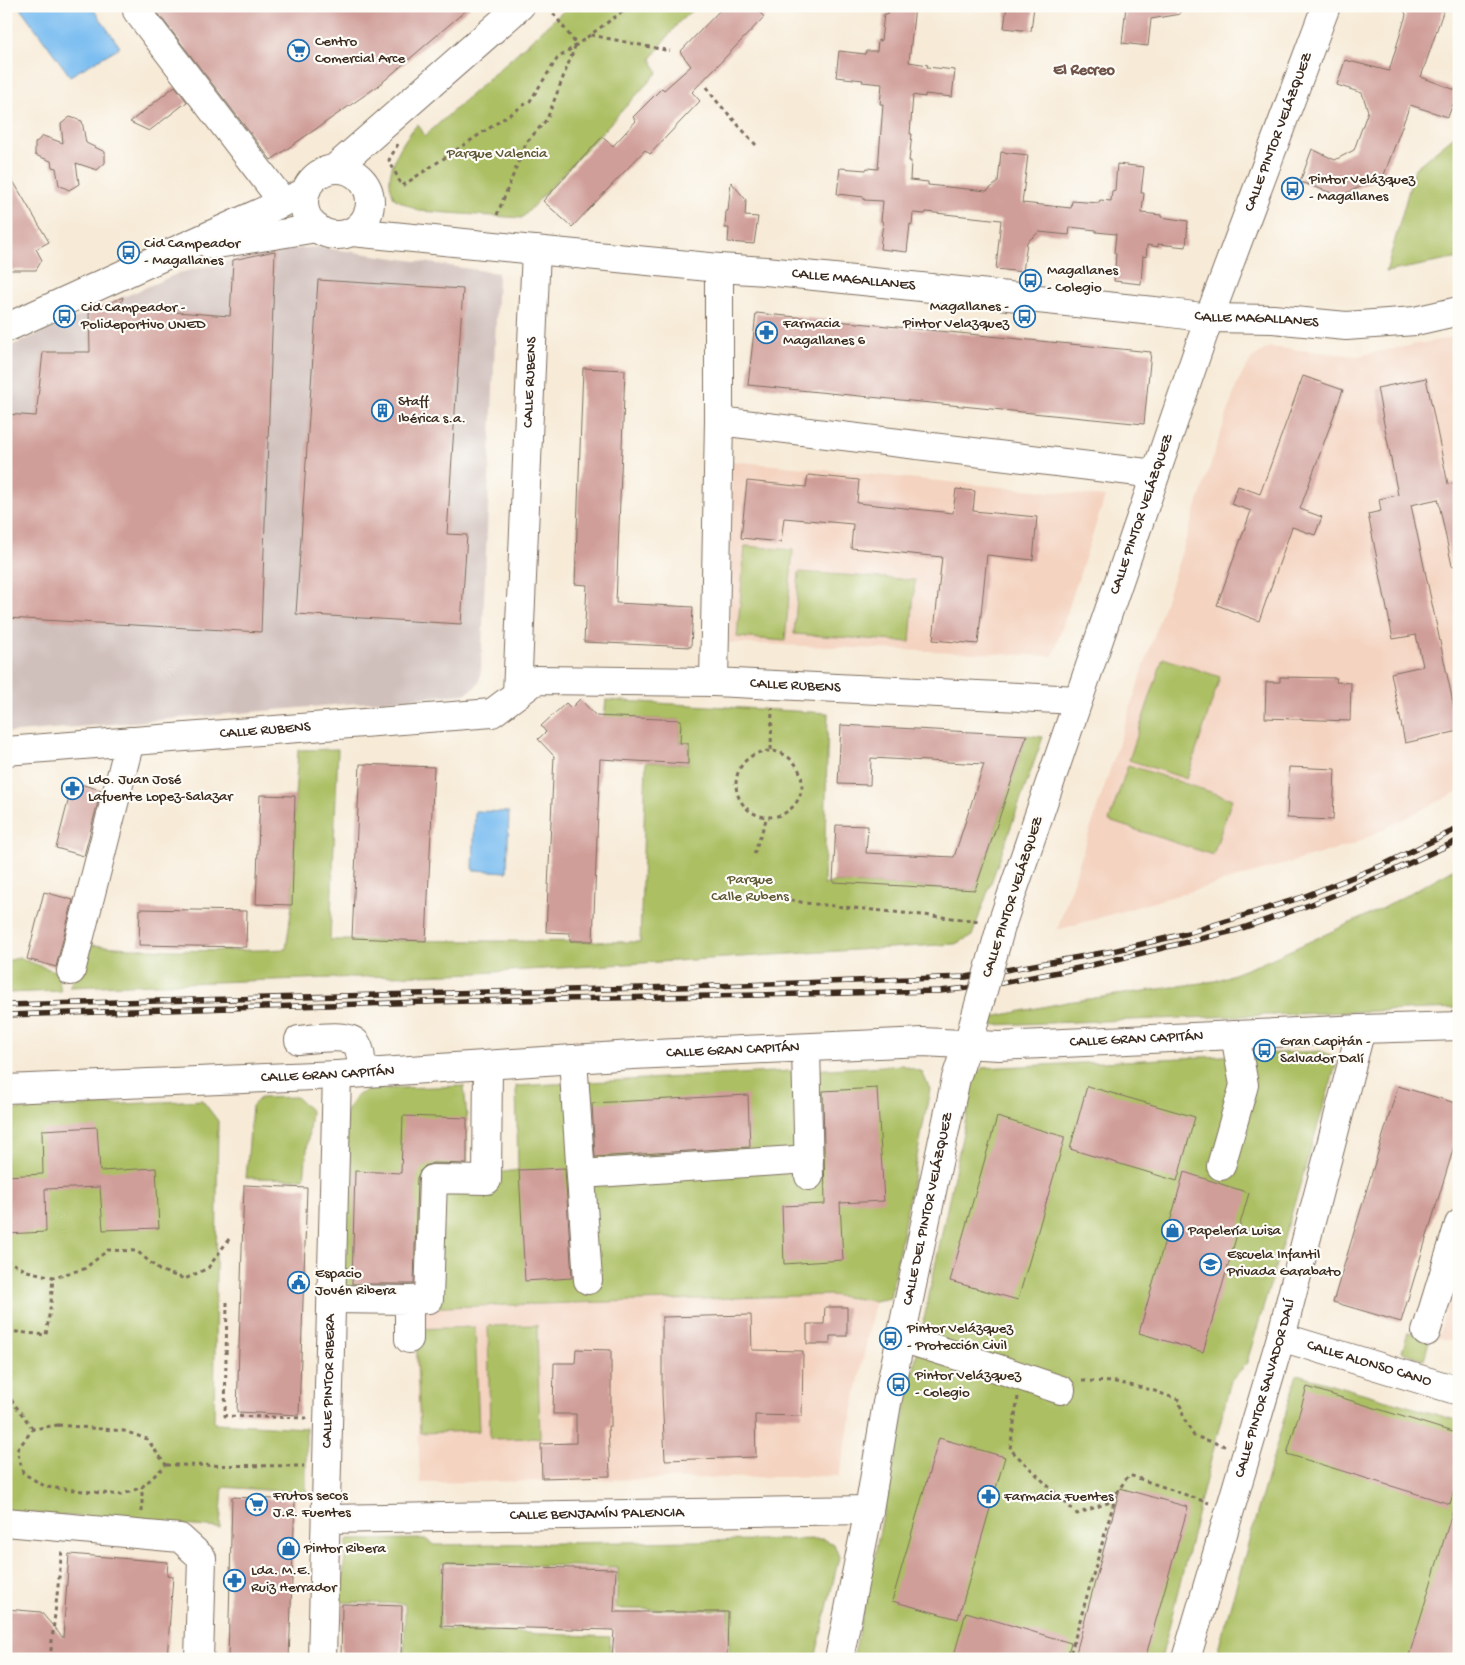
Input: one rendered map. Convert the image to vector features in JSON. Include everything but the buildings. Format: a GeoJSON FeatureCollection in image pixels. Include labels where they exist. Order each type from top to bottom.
{"type":"FeatureCollection","features":[{"type":"Feature","properties":{"kind":"street"},"geometry":{"type":"LineString","coordinates":[[143,6],[137,11],[294,197],[304,205],[308,218],[317,228],[328,234],[340,235],[352,232],[364,221],[374,154],[395,117]]}},
{"type":"Feature","properties":{"kind":"street"},"geometry":{"type":"LineString","coordinates":[[334,169],[520,6]]}},
{"type":"Feature","properties":{"kind":"street","name":"CALLE PINTOR VELÁZQUEZ"},"geometry":{"type":"LineString","coordinates":[[970,1035],[1002,923],[1155,474],[1209,318],[1326,6]]}},
{"type":"Feature","properties":{"kind":"street"},"geometry":{"type":"LineString","coordinates":[[6,328],[294,197],[322,172],[334,169],[352,172],[368,195]]}},
{"type":"Feature","properties":{"kind":"street","name":"CALLE MAGALLANES"},"geometry":{"type":"LineString","coordinates":[[368,195],[426,238]]}},
{"type":"Feature","properties":{"kind":"street"},"geometry":{"type":"LineString","coordinates":[[175,250],[317,228]]}},
{"type":"Feature","properties":{"kind":"street","name":"CALLE MAGALLANES"},"geometry":{"type":"LineString","coordinates":[[352,232],[784,273],[1209,318],[1273,320],[1346,326],[1415,321],[1459,311]]}},
{"type":"Feature","properties":{"kind":"street","name":"CALLE RUBENS"},"geometry":{"type":"LineString","coordinates":[[517,694],[536,250]]}},
{"type":"Feature","properties":{"kind":"street"},"geometry":{"type":"LineString","coordinates":[[714,682],[720,420],[719,268]]}},
{"type":"Feature","properties":{"kind":"street"},"geometry":{"type":"LineString","coordinates":[[720,420],[1155,474]]}},
{"type":"Feature","properties":{"kind":"street","name":"CALLE RUBENS"},"geometry":{"type":"LineString","coordinates":[[6,751],[492,713],[536,680],[714,682],[1078,700]]}},
{"type":"Feature","properties":{"kind":"street"},"geometry":{"type":"LineString","coordinates":[[71,971],[130,741]]}},
{"type":"Feature","properties":{"kind":"street","name":"CALLE GRAN CAPITÁN"},"geometry":{"type":"LineString","coordinates":[[6,1089],[350,1074],[633,1055],[922,1042],[970,1035],[999,1046],[1459,1026]]}},
{"type":"Feature","properties":{"kind":"street","name":"CALLE PINTOR SALVADOR DALÍ"},"geometry":{"type":"LineString","coordinates":[[1186,1659],[1281,1337],[1362,1029]]}},
{"type":"Feature","properties":{"kind":"street","name":"CALLE DEL PINTOR VELÁZQUEZ"},"geometry":{"type":"LineString","coordinates":[[839,1659],[869,1510],[887,1403],[956,1078],[970,1035]]}},
{"type":"Feature","properties":{"kind":"street"},"geometry":{"type":"LineString","coordinates":[[1221,1166],[1244,1085],[1235,1035]]}},
{"type":"Feature","properties":{"kind":"street","name":"CALLE PINTOR RIBERA"},"geometry":{"type":"LineString","coordinates":[[299,1040],[350,1038],[356,1044],[361,1058],[350,1074],[332,1299],[322,1659]]}},
{"type":"Feature","properties":{"kind":"street"},"geometry":{"type":"LineString","coordinates":[[581,1174],[809,1167],[806,1048]]}},
{"type":"Feature","properties":{"kind":"street"},"geometry":{"type":"LineString","coordinates":[[573,1059],[588,1280]]}},
{"type":"Feature","properties":{"kind":"street"},"geometry":{"type":"LineString","coordinates":[[332,1299],[429,1299],[433,1179],[487,1180],[488,1065]]}},
{"type":"Feature","properties":{"kind":"street"},"geometry":{"type":"LineString","coordinates":[[1426,1332],[1459,1224]]}},
{"type":"Feature","properties":{"kind":"street"},"geometry":{"type":"LineString","coordinates":[[408,1339],[409,1300]]}},
{"type":"Feature","properties":{"kind":"street","name":"CALLE ALONSO CANO"},"geometry":{"type":"LineString","coordinates":[[1281,1337],[1459,1391]]}},
{"type":"Feature","properties":{"kind":"street"},"geometry":{"type":"LineString","coordinates":[[901,1338],[1061,1390]]}},
{"type":"Feature","properties":{"kind":"street","name":"CALLE BENJAMÍN PALENCIA"},"geometry":{"type":"LineString","coordinates":[[326,1519],[869,1510]]}},
{"type":"Feature","properties":{"kind":"street"},"geometry":{"type":"LineString","coordinates":[[6,1522],[180,1538],[202,1558],[199,1659]]}},
{"type":"Feature","properties":{"kind":"path"},"geometry":{"type":"LineString","coordinates":[[548,6],[576,44]]}},
{"type":"Feature","properties":{"kind":"path"},"geometry":{"type":"LineString","coordinates":[[395,117],[406,130],[389,160],[402,186],[530,101],[558,59],[630,6]]}},
{"type":"Feature","properties":{"kind":"path"},"geometry":{"type":"LineString","coordinates":[[591,34],[670,51]]}},
{"type":"Feature","properties":{"kind":"path"},"geometry":{"type":"LineString","coordinates":[[497,215],[526,143],[547,119],[576,44]]}},
{"type":"Feature","properties":{"kind":"path"},"geometry":{"type":"LineString","coordinates":[[707,87],[714,98],[756,145]]}},
{"type":"Feature","properties":{"kind":"path"},"geometry":{"type":"LineString","coordinates":[[771,750],[773,685]]}},
{"type":"Feature","properties":{"kind":"path"},"geometry":{"type":"LineString","coordinates":[[771,750],[781,752],[794,761],[802,775],[803,785],[798,800],[787,812],[778,816],[767,817],[756,814],[746,808],[739,799],[736,782],[741,765],[749,757],[759,752],[771,750]]}},
{"type":"Feature","properties":{"kind":"path"},"geometry":{"type":"LineString","coordinates":[[754,854],[767,817]]}},
{"type":"Feature","properties":{"kind":"path"},"geometry":{"type":"LineString","coordinates":[[783,898],[805,903],[1002,923]]}},
{"type":"Feature","properties":{"kind":"path"},"geometry":{"type":"LineString","coordinates":[[6,1260],[27,1271],[53,1277],[84,1268],[108,1250],[138,1251],[159,1270],[185,1279],[208,1268],[229,1239]]}},
{"type":"Feature","properties":{"kind":"path"},"geometry":{"type":"LineString","coordinates":[[6,1332],[46,1335],[53,1277]]}},
{"type":"Feature","properties":{"kind":"path"},"geometry":{"type":"LineString","coordinates":[[227,1302],[225,1416],[329,1419]]}},
{"type":"Feature","properties":{"kind":"path"},"geometry":{"type":"LineString","coordinates":[[1021,1377],[1010,1449],[1078,1514],[1110,1502],[1130,1475],[1230,1510]]}},
{"type":"Feature","properties":{"kind":"path"},"geometry":{"type":"LineString","coordinates":[[1061,1390],[1078,1381],[1116,1382],[1152,1390],[1179,1400],[1184,1419],[1194,1436],[1247,1453]]}},
{"type":"Feature","properties":{"kind":"path"},"geometry":{"type":"LineString","coordinates":[[6,1393],[32,1429]]}},
{"type":"Feature","properties":{"kind":"path"},"geometry":{"type":"LineString","coordinates":[[166,1465],[147,1439],[124,1431],[58,1425],[32,1429],[17,1450],[23,1473],[46,1487],[121,1495],[142,1487],[166,1465],[328,1467]]}},
{"type":"Feature","properties":{"kind":"path"},"geometry":{"type":"LineString","coordinates":[[1083,1659],[1070,1655],[1116,1493]]}},
{"type":"Feature","properties":{"kind":"path"},"geometry":{"type":"LineString","coordinates":[[50,1659],[64,1528]]}},
{"type":"Feature","properties":{"kind":"shaded area"},"geometry":{"type":"Polygon","coordinates":[[[319,247],[498,273],[479,683],[464,694],[6,733],[6,348],[179,273],[275,250],[319,247]]]}},
{"type":"Feature","properties":{"kind":"shaded area"},"geometry":{"type":"Polygon","coordinates":[[[1459,336],[1459,791],[1354,844],[1057,930],[1238,381],[1252,358],[1269,347],[1357,356],[1459,336]]]}},
{"type":"Feature","properties":{"kind":"shaded area"},"geometry":{"type":"Polygon","coordinates":[[[732,461],[1105,497],[1053,656],[729,643],[732,461]]]}},
{"type":"Feature","properties":{"kind":"shaded area"},"geometry":{"type":"Polygon","coordinates":[[[1459,1268],[1459,1343],[1438,1337],[1459,1268]]]}},
{"type":"Feature","properties":{"kind":"shaded area"},"geometry":{"type":"Polygon","coordinates":[[[830,1295],[875,1301],[839,1476],[420,1483],[414,1308],[830,1295]]]}},
{"type":"Feature","properties":{"kind":"green space","name":"Parque Valencia"},"geometry":{"type":"Polygon","coordinates":[[[569,6],[697,6],[678,23],[651,59],[658,72],[522,218],[419,211],[394,198],[390,183],[391,171],[404,142],[413,129],[418,124],[425,136],[569,6]]]}},
{"type":"Feature","properties":{"kind":"green space"},"geometry":{"type":"Polygon","coordinates":[[[1459,132],[1459,258],[1386,272],[1415,168],[1459,132]]]}},
{"type":"Feature","properties":{"kind":"green space"},"geometry":{"type":"Polygon","coordinates":[[[745,546],[793,550],[785,641],[737,637],[745,546]]]}},
{"type":"Feature","properties":{"kind":"green space"},"geometry":{"type":"Polygon","coordinates":[[[799,572],[915,580],[910,642],[794,634],[799,572]]]}},
{"type":"Feature","properties":{"kind":"green space"},"geometry":{"type":"Polygon","coordinates":[[[1163,658],[1220,677],[1187,779],[1129,760],[1163,658]]]}},
{"type":"Feature","properties":{"kind":"green space","name":"Parque Calle Rubens"},"geometry":{"type":"Polygon","coordinates":[[[606,700],[828,713],[824,885],[833,882],[975,890],[1027,735],[1043,737],[972,936],[955,944],[477,973],[69,987],[92,945],[140,949],[286,949],[292,905],[298,750],[338,749],[330,940],[640,942],[646,762],[688,764],[688,743],[680,743],[680,720],[604,717],[606,700]]]}},
{"type":"Feature","properties":{"kind":"green space"},"geometry":{"type":"Polygon","coordinates":[[[1128,765],[1232,799],[1213,855],[1109,821],[1128,765]]]}},
{"type":"Feature","properties":{"kind":"green space"},"geometry":{"type":"Polygon","coordinates":[[[1459,866],[1459,1008],[992,1025],[992,1017],[1067,1002],[1215,981],[1260,964],[1379,910],[1459,866]]]}},
{"type":"Feature","properties":{"kind":"green space"},"geometry":{"type":"Polygon","coordinates":[[[19,958],[57,972],[61,991],[6,993],[6,961],[19,958]]]}},
{"type":"Feature","properties":{"kind":"green space"},"geometry":{"type":"Polygon","coordinates":[[[1321,1051],[1334,1058],[1336,1065],[1246,1365],[1231,1380],[1161,1659],[853,1659],[975,1075],[983,1068],[1321,1051]]]}},
{"type":"Feature","properties":{"kind":"green space"},"geometry":{"type":"Polygon","coordinates":[[[902,1065],[922,1072],[930,1089],[890,1298],[875,1301],[830,1295],[414,1308],[341,1308],[346,1111],[357,1095],[369,1089],[464,1086],[467,1118],[467,1177],[518,1170],[516,1086],[902,1065]]]}},
{"type":"Feature","properties":{"kind":"green space"},"geometry":{"type":"Polygon","coordinates":[[[296,1097],[311,1111],[304,1179],[246,1178],[252,1106],[260,1098],[296,1097]]]}},
{"type":"Feature","properties":{"kind":"green space"},"geometry":{"type":"Polygon","coordinates":[[[202,1100],[218,1121],[214,1423],[306,1428],[306,1493],[223,1487],[220,1528],[6,1511],[6,1110],[202,1100]]]}},
{"type":"Feature","properties":{"kind":"green space"},"geometry":{"type":"Polygon","coordinates":[[[537,1325],[540,1438],[490,1439],[488,1326],[537,1325]]]}},
{"type":"Feature","properties":{"kind":"green space"},"geometry":{"type":"Polygon","coordinates":[[[475,1327],[479,1431],[420,1433],[416,1329],[475,1327]]]}},
{"type":"Feature","properties":{"kind":"green space"},"geometry":{"type":"Polygon","coordinates":[[[1408,1332],[1430,1338],[1424,1359],[1402,1352],[1408,1332]]]}},
{"type":"Feature","properties":{"kind":"green space"},"geometry":{"type":"Polygon","coordinates":[[[1297,1374],[1459,1421],[1459,1659],[1215,1659],[1297,1374]]]}},
{"type":"Feature","properties":{"kind":"green space"},"geometry":{"type":"Polygon","coordinates":[[[425,1539],[434,1545],[823,1539],[834,1544],[839,1557],[815,1659],[729,1659],[729,1610],[616,1609],[618,1567],[442,1563],[439,1629],[610,1637],[610,1659],[404,1659],[405,1604],[340,1602],[347,1540],[425,1539]]]}},
{"type":"Feature","properties":{"kind":"water"},"geometry":{"type":"Polygon","coordinates":[[[19,6],[91,6],[120,47],[70,76],[19,6]]]}},
{"type":"Feature","properties":{"kind":"water"},"geometry":{"type":"Polygon","coordinates":[[[475,811],[509,812],[507,872],[473,870],[475,811]]]}},
{"type":"Feature","properties":{"kind":"railway"},"geometry":{"type":"LineString","coordinates":[[6,1005],[715,986],[966,977],[1113,951],[1188,933],[1303,897],[1383,865],[1459,828]]}},
{"type":"Feature","properties":{"kind":"railway"},"geometry":{"type":"LineString","coordinates":[[6,1015],[426,1002],[940,991],[986,986],[1084,967],[1237,930],[1312,904],[1386,874],[1459,840]]}},
{"type":"Feature","properties":{"kind":"place","name":"Centro Comercial Arce"},"geometry":{"type":"Point","coordinates":[299,51]}},
{"type":"Feature","properties":{"kind":"place","name":"Pintor Velázquez - Magallanes"},"geometry":{"type":"Point","coordinates":[1293,189]}},
{"type":"Feature","properties":{"kind":"place","name":"Cid Campeador - Magallanes"},"geometry":{"type":"Point","coordinates":[128,253]}},
{"type":"Feature","properties":{"kind":"place","name":"Magallanes - Colegio"},"geometry":{"type":"Point","coordinates":[1031,280]}},
{"type":"Feature","properties":{"kind":"place","name":"Magallanes - Pintor Velazquez"},"geometry":{"type":"Point","coordinates":[1025,316]}},
{"type":"Feature","properties":{"kind":"place","name":"Cid Campeador - Polideportivo UNED"},"geometry":{"type":"Point","coordinates":[65,317]}},
{"type":"Feature","properties":{"kind":"place","name":"Farmacia Magallanes 6"},"geometry":{"type":"Point","coordinates":[767,333]}},
{"type":"Feature","properties":{"kind":"place","name":"Staff Ibérica s.a."},"geometry":{"type":"Point","coordinates":[382,411]}},
{"type":"Feature","properties":{"kind":"place","name":"Ldo. Juan José Lafuente Lopez-Salazar"},"geometry":{"type":"Point","coordinates":[72,789]}},
{"type":"Feature","properties":{"kind":"place","name":"Gran Capitán - Salvador Dalí"},"geometry":{"type":"Point","coordinates":[1264,1051]}},
{"type":"Feature","properties":{"kind":"place","name":"Papelería Luisa"},"geometry":{"type":"Point","coordinates":[1172,1231]}},
{"type":"Feature","properties":{"kind":"place","name":"Escuela Infantil Privada Garabato"},"geometry":{"type":"Point","coordinates":[1211,1264]}},
{"type":"Feature","properties":{"kind":"place","name":"Espacio Jovén Ribera"},"geometry":{"type":"Point","coordinates":[299,1283]}},
{"type":"Feature","properties":{"kind":"place","name":"Pintor Velázquez - Protección Civil"},"geometry":{"type":"Point","coordinates":[891,1338]}},
{"type":"Feature","properties":{"kind":"place","name":"Pintor Velázquez - Colegio"},"geometry":{"type":"Point","coordinates":[899,1385]}},
{"type":"Feature","properties":{"kind":"place","name":"Farmacia Fuentes"},"geometry":{"type":"Point","coordinates":[988,1497]}},
{"type":"Feature","properties":{"kind":"place","name":"Frutos secos J.R. Fuentes"},"geometry":{"type":"Point","coordinates":[257,1505]}},
{"type":"Feature","properties":{"kind":"place","name":"Pintor Ribera"},"geometry":{"type":"Point","coordinates":[288,1549]}},
{"type":"Feature","properties":{"kind":"place","name":"Lda. M.E. Ruiz Herrador"},"geometry":{"type":"Point","coordinates":[235,1580]}},
{"type":"Feature","properties":{"kind":"district","name":"El Recreo"},"geometry":{"type":"Point","coordinates":[1084,71]}}]}
